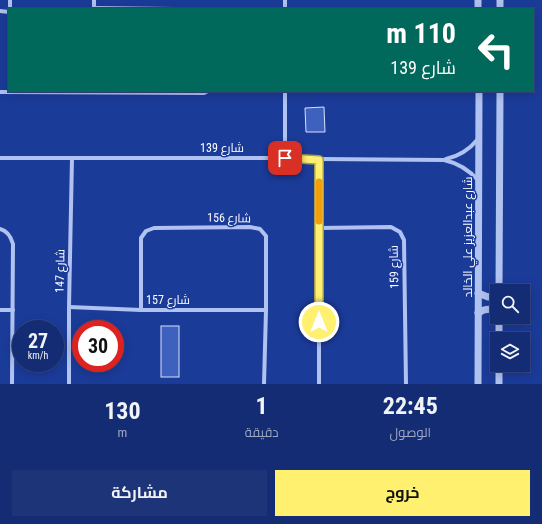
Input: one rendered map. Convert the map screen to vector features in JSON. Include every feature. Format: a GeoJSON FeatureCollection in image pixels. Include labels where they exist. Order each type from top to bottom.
{"type":"FeatureCollection","features":[{"type":"Feature","properties":{"kind":"street"},"geometry":{"type":"LineString","coordinates":[[94,0],[94,8]]}},
{"type":"Feature","properties":{"kind":"street"},"geometry":{"type":"LineString","coordinates":[[0,92],[206,92]]}},
{"type":"Feature","properties":{"kind":"street"},"geometry":{"type":"LineString","coordinates":[[285,92],[285,158]]}},
{"type":"Feature","properties":{"kind":"street","name":"شارع عبدالعزيز علي الخالد"},"geometry":{"type":"LineString","coordinates":[[478,384],[479,92]]}},
{"type":"Feature","properties":{"kind":"street"},"geometry":{"type":"LineString","coordinates":[[499,284],[500,92]]}},
{"type":"Feature","properties":{"kind":"street","name":"شارع 139"},"geometry":{"type":"LineString","coordinates":[[444,160],[464,153],[479,138]]}},
{"type":"Feature","properties":{"kind":"street","name":"شارع 139"},"geometry":{"type":"LineString","coordinates":[[0,158],[285,158],[319,160],[444,160],[459,165],[473,174],[479,181]]}},
{"type":"Feature","properties":{"kind":"street","name":"شارع 147"},"geometry":{"type":"LineString","coordinates":[[69,384],[72,158]]}},
{"type":"Feature","properties":{"kind":"street"},"geometry":{"type":"LineString","coordinates":[[319,160],[319,384]]}},
{"type":"Feature","properties":{"kind":"street","name":"شارع 156"},"geometry":{"type":"LineString","coordinates":[[141,310],[141,238],[146,231],[154,228],[250,227],[260,229],[266,236],[264,384]]}},
{"type":"Feature","properties":{"kind":"street","name":"شارع 159"},"geometry":{"type":"LineString","coordinates":[[319,228],[391,228],[400,232],[404,240],[406,384]]}},
{"type":"Feature","properties":{"kind":"street"},"geometry":{"type":"LineString","coordinates":[[0,229],[4,230],[11,237],[13,244],[12,384]]}},
{"type":"Feature","properties":{"kind":"street"},"geometry":{"type":"LineString","coordinates":[[478,293],[490,297]]}},
{"type":"Feature","properties":{"kind":"street","name":"شارع 157"},"geometry":{"type":"LineString","coordinates":[[69,306],[141,310],[266,310]]}},
{"type":"Feature","properties":{"kind":"street"},"geometry":{"type":"LineString","coordinates":[[478,313],[490,309]]}},
{"type":"Feature","properties":{"kind":"street"},"geometry":{"type":"LineString","coordinates":[[0,310],[13,310]]}},
{"type":"Feature","properties":{"kind":"street"},"geometry":{"type":"LineString","coordinates":[[499,372],[499,384]]}},
{"type":"Feature","properties":{"kind":"building"},"geometry":{"type":"Polygon","coordinates":[[[324,107],[325,132],[306,132],[305,108],[324,107]]]}},
{"type":"Feature","properties":{"kind":"building"},"geometry":{"type":"Polygon","coordinates":[[[161,326],[179,326],[179,377],[161,377],[161,326]]]}},
{"type":"Feature","properties":{"kind":"slow traffic"},"geometry":{"type":"LineString","coordinates":[[319,182],[319,221]]}},
{"type":"Feature","properties":{"kind":"route"},"geometry":{"type":"LineString","coordinates":[[285,158],[319,160],[319,322]]}}]}
